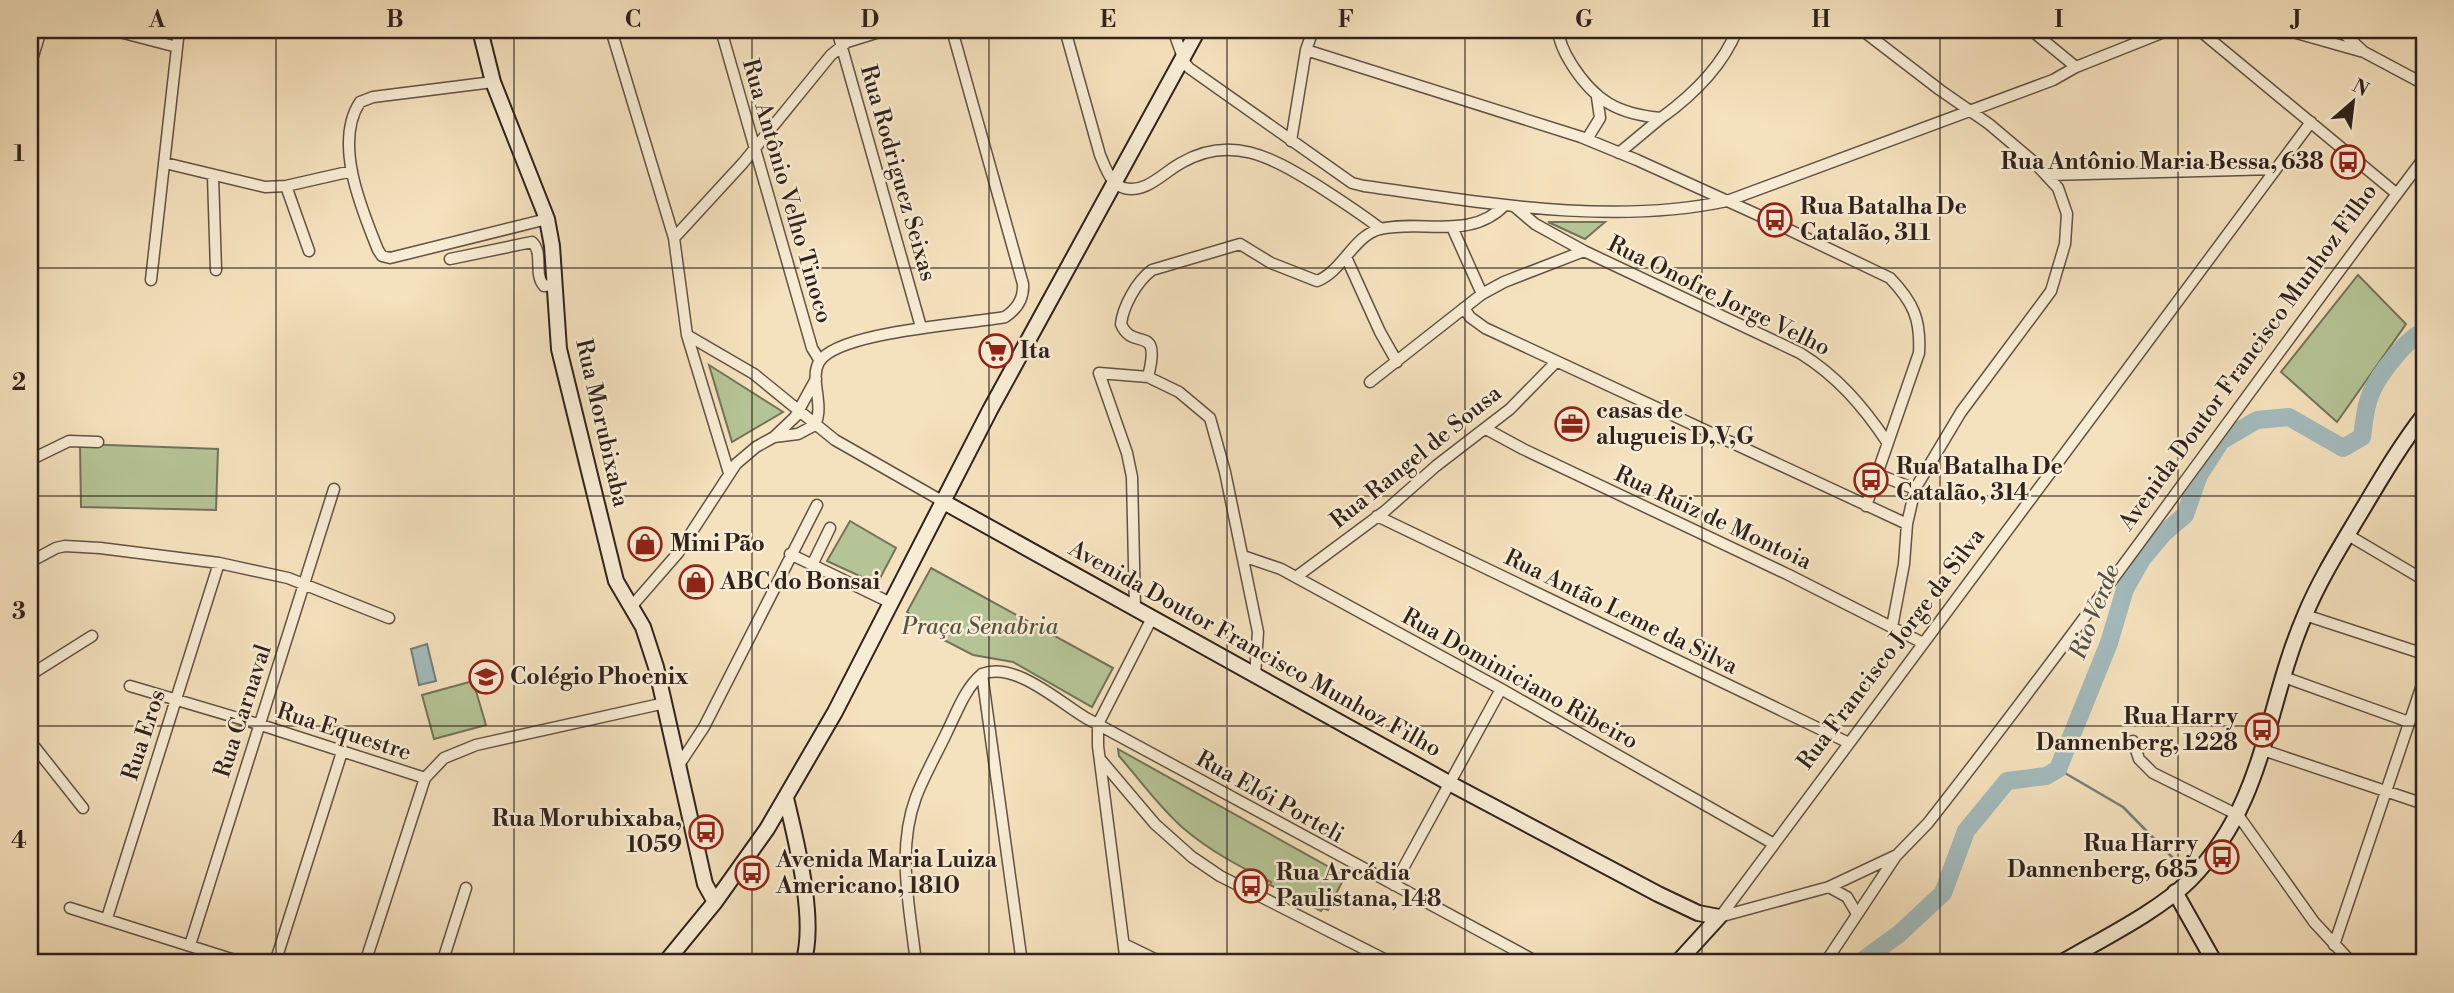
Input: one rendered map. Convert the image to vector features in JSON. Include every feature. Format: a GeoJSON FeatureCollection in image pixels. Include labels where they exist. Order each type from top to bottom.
{"type":"FeatureCollection","features":[{"type":"Feature","properties":{"kind":"street"},"geometry":{"type":"LineString","coordinates":[[30,66],[41,30]]}},
{"type":"Feature","properties":{"kind":"street"},"geometry":{"type":"LineString","coordinates":[[112,30],[177,47]]}},
{"type":"Feature","properties":{"kind":"street"},"geometry":{"type":"LineString","coordinates":[[151,280],[179,30]]}},
{"type":"Feature","properties":{"kind":"street","name":"Rua Morubixaba"},"geometry":{"type":"LineString","coordinates":[[480,30],[493,82],[547,219],[563,367],[616,581],[646,634],[665,703],[705,884],[715,902]]}},
{"type":"Feature","properties":{"kind":"street"},"geometry":{"type":"LineString","coordinates":[[611,30],[674,238],[687,335],[729,473]]}},
{"type":"Feature","properties":{"kind":"street","name":"Rua Antônio Velho Tinoco"},"geometry":{"type":"LineString","coordinates":[[721,30],[812,348],[820,361]]}},
{"type":"Feature","properties":{"kind":"street","name":"Rua Rodriguez Seixas"},"geometry":{"type":"LineString","coordinates":[[837,30],[921,327]]}},
{"type":"Feature","properties":{"kind":"street"},"geometry":{"type":"LineString","coordinates":[[674,238],[743,163],[821,66],[841,46],[886,30]]}},
{"type":"Feature","properties":{"kind":"street"},"geometry":{"type":"LineString","coordinates":[[631,607],[678,553],[729,473],[747,453],[774,437],[801,410],[816,379],[820,361],[832,351],[879,335],[1005,317],[1016,309],[1021,299],[1023,284],[952,30]]}},
{"type":"Feature","properties":{"kind":"street"},"geometry":{"type":"LineString","coordinates":[[1065,30],[1100,155],[1114,182],[1121,187],[1135,189],[1160,178],[1198,153],[1226,149],[1246,151],[1289,168],[1381,229]]}},
{"type":"Feature","properties":{"kind":"street"},"geometry":{"type":"LineString","coordinates":[[1173,30],[1185,63],[1200,76],[1357,185],[1510,206],[1654,210],[1683,209],[1727,201],[2053,80],[2076,67],[2169,30]]}},
{"type":"Feature","properties":{"kind":"street"},"geometry":{"type":"LineString","coordinates":[[665,963],[715,902],[786,798],[835,712],[942,501],[1198,30]]}},
{"type":"Feature","properties":{"kind":"street"},"geometry":{"type":"LineString","coordinates":[[1291,141],[1306,50],[1313,30]]}},
{"type":"Feature","properties":{"kind":"street"},"geometry":{"type":"LineString","coordinates":[[1558,30],[1564,51],[1582,80],[1597,97],[1631,112],[1661,118]]}},
{"type":"Feature","properties":{"kind":"street"},"geometry":{"type":"LineString","coordinates":[[1619,153],[1701,84],[1731,44],[1737,30]]}},
{"type":"Feature","properties":{"kind":"street"},"geometry":{"type":"LineString","coordinates":[[1862,30],[2009,141],[2048,175],[2063,198],[2067,214],[2065,244],[2051,291],[1955,420],[1915,489],[1907,524],[1904,564],[1892,627]]}},
{"type":"Feature","properties":{"kind":"street"},"geometry":{"type":"LineString","coordinates":[[2031,30],[2076,67]]}},
{"type":"Feature","properties":{"kind":"street"},"geometry":{"type":"LineString","coordinates":[[2199,30],[2397,194]]}},
{"type":"Feature","properties":{"kind":"street"},"geometry":{"type":"LineString","coordinates":[[2286,30],[2364,52],[2424,84]]}},
{"type":"Feature","properties":{"kind":"street"},"geometry":{"type":"LineString","coordinates":[[2340,30],[2364,52]]}},
{"type":"Feature","properties":{"kind":"street"},"geometry":{"type":"LineString","coordinates":[[1306,50],[1587,139],[1890,278],[1903,291],[1918,321],[1919,353],[1866,506]]}},
{"type":"Feature","properties":{"kind":"street"},"geometry":{"type":"LineString","coordinates":[[493,82],[365,99],[354,114],[349,155],[358,201],[378,250],[385,257],[547,219]]}},
{"type":"Feature","properties":{"kind":"street"},"geometry":{"type":"LineString","coordinates":[[1587,139],[1600,118],[1597,97]]}},
{"type":"Feature","properties":{"kind":"street","name":"Rua Francisco Jorge da Silva"},"geometry":{"type":"LineString","coordinates":[[1677,963],[1719,917],[2311,122]]}},
{"type":"Feature","properties":{"kind":"street","name":"Avenida Doutor Francisco Munhoz Filho"},"geometry":{"type":"LineString","coordinates":[[687,335],[754,373],[801,410],[815,425],[859,454],[942,501],[1449,783],[1658,894],[1698,913],[1719,917],[1829,887],[1897,855],[1928,822],[1997,734],[2424,158]]}},
{"type":"Feature","properties":{"kind":"street"},"geometry":{"type":"LineString","coordinates":[[165,163],[265,187],[286,186],[352,172]]}},
{"type":"Feature","properties":{"kind":"street"},"geometry":{"type":"LineString","coordinates":[[2048,175],[2276,169]]}},
{"type":"Feature","properties":{"kind":"street"},"geometry":{"type":"LineString","coordinates":[[213,176],[216,270]]}},
{"type":"Feature","properties":{"kind":"street"},"geometry":{"type":"LineString","coordinates":[[286,186],[309,251]]}},
{"type":"Feature","properties":{"kind":"street"},"geometry":{"type":"LineString","coordinates":[[1148,377],[1153,357],[1152,348],[1125,331],[1121,324],[1130,299],[1152,270],[1240,244],[1271,263],[1317,281],[1331,272],[1365,237],[1381,229],[1399,226],[1452,227],[1478,223],[1510,206]]}},
{"type":"Feature","properties":{"kind":"street","name":"Rua Onofre Jorge Velho"},"geometry":{"type":"LineString","coordinates":[[1510,206],[1535,224],[1584,251],[1818,364],[1844,386],[1888,442]]}},
{"type":"Feature","properties":{"kind":"street"},"geometry":{"type":"LineString","coordinates":[[1452,227],[1482,293]]}},
{"type":"Feature","properties":{"kind":"street"},"geometry":{"type":"LineString","coordinates":[[450,260],[532,242],[537,249],[540,282],[544,286],[554,285]]}},
{"type":"Feature","properties":{"kind":"street"},"geometry":{"type":"LineString","coordinates":[[1370,382],[1482,293],[1510,279],[1584,251]]}},
{"type":"Feature","properties":{"kind":"street"},"geometry":{"type":"LineString","coordinates":[[1346,257],[1380,332],[1397,362]]}},
{"type":"Feature","properties":{"kind":"street"},"geometry":{"type":"LineString","coordinates":[[1464,308],[1470,317],[1485,328],[1907,524]]}},
{"type":"Feature","properties":{"kind":"street","name":"Rua Rangel de Sousa"},"geometry":{"type":"LineString","coordinates":[[1296,577],[1486,429],[1525,395],[1556,362]]}},
{"type":"Feature","properties":{"kind":"street"},"geometry":{"type":"LineString","coordinates":[[1135,608],[1132,477],[1127,453],[1099,373],[1148,377],[1190,399],[1210,418],[1225,472],[1258,632],[1255,676]]}},
{"type":"Feature","properties":{"kind":"street"},"geometry":{"type":"LineString","coordinates":[[774,437],[798,434],[815,425],[819,404],[816,379]]}},
{"type":"Feature","properties":{"kind":"street"},"geometry":{"type":"LineString","coordinates":[[2061,963],[2175,892],[2189,881],[2216,850],[2238,814],[2263,750],[2305,615],[2394,457],[2424,415]]}},
{"type":"Feature","properties":{"kind":"street","name":"Rua Ruiz de Montoia"},"geometry":{"type":"LineString","coordinates":[[1486,429],[1789,575],[1923,643]]}},
{"type":"Feature","properties":{"kind":"street"},"geometry":{"type":"LineString","coordinates":[[30,460],[69,441],[98,442]]}},
{"type":"Feature","properties":{"kind":"street"},"geometry":{"type":"LineString","coordinates":[[1877,474],[1915,489]]}},
{"type":"Feature","properties":{"kind":"street","name":"Rua Carnaval"},"geometry":{"type":"LineString","coordinates":[[190,945],[334,489]]}},
{"type":"Feature","properties":{"kind":"street"},"geometry":{"type":"LineString","coordinates":[[679,765],[704,727],[817,505]]}},
{"type":"Feature","properties":{"kind":"street","name":"Rua Antão Leme da Silva"},"geometry":{"type":"LineString","coordinates":[[1377,516],[1849,743]]}},
{"type":"Feature","properties":{"kind":"street"},"geometry":{"type":"LineString","coordinates":[[812,565],[830,527]]}},
{"type":"Feature","properties":{"kind":"street"},"geometry":{"type":"LineString","coordinates":[[2348,535],[2424,580]]}},
{"type":"Feature","properties":{"kind":"street"},"geometry":{"type":"LineString","coordinates":[[30,562],[55,548],[65,546],[219,563],[266,572],[389,618]]}},
{"type":"Feature","properties":{"kind":"street"},"geometry":{"type":"LineString","coordinates":[[790,554],[891,603]]}},
{"type":"Feature","properties":{"kind":"street","name":"Rua Dominiciano Ribeiro"},"geometry":{"type":"LineString","coordinates":[[1243,556],[1272,565],[1296,577],[1501,689],[1774,844]]}},
{"type":"Feature","properties":{"kind":"street","name":"Rua Eros"},"geometry":{"type":"LineString","coordinates":[[107,918],[219,563]]}},
{"type":"Feature","properties":{"kind":"street"},"geometry":{"type":"LineString","coordinates":[[2305,615],[2424,654]]}},
{"type":"Feature","properties":{"kind":"street"},"geometry":{"type":"LineString","coordinates":[[1126,963],[1098,724],[1152,618]]}},
{"type":"Feature","properties":{"kind":"street"},"geometry":{"type":"LineString","coordinates":[[30,675],[92,636]]}},
{"type":"Feature","properties":{"kind":"street","name":"Rua Elói Porteli"},"geometry":{"type":"LineString","coordinates":[[982,674],[997,672],[1021,677],[1098,724],[1539,963]]}},
{"type":"Feature","properties":{"kind":"street"},"geometry":{"type":"LineString","coordinates":[[916,963],[906,878],[905,845],[910,819],[916,797],[961,704],[982,674]]}},
{"type":"Feature","properties":{"kind":"street"},"geometry":{"type":"LineString","coordinates":[[982,674],[1022,963]]}},
{"type":"Feature","properties":{"kind":"street"},"geometry":{"type":"LineString","coordinates":[[2284,677],[2409,722]]}},
{"type":"Feature","properties":{"kind":"street"},"geometry":{"type":"LineString","coordinates":[[2334,945],[2424,679]]}},
{"type":"Feature","properties":{"kind":"street","name":"Rua Equestre"},"geometry":{"type":"LineString","coordinates":[[130,686],[425,778]]}},
{"type":"Feature","properties":{"kind":"street"},"geometry":{"type":"LineString","coordinates":[[1394,885],[1501,689]]}},
{"type":"Feature","properties":{"kind":"street"},"geometry":{"type":"LineString","coordinates":[[365,963],[425,778],[443,758],[476,745],[665,703]]}},
{"type":"Feature","properties":{"kind":"street"},"geometry":{"type":"LineString","coordinates":[[30,741],[83,808]]}},
{"type":"Feature","properties":{"kind":"street"},"geometry":{"type":"LineString","coordinates":[[2133,741],[2138,759],[2153,773],[2238,814],[2314,922],[2352,963]]}},
{"type":"Feature","properties":{"kind":"street"},"geometry":{"type":"LineString","coordinates":[[2263,750],[2424,804]]}},
{"type":"Feature","properties":{"kind":"street"},"geometry":{"type":"LineString","coordinates":[[275,963],[342,752]]}},
{"type":"Feature","properties":{"kind":"street"},"geometry":{"type":"LineString","coordinates":[[1100,759],[1155,824],[1192,857],[1220,876],[1392,963]]}},
{"type":"Feature","properties":{"kind":"street"},"geometry":{"type":"LineString","coordinates":[[786,798],[799,851],[809,935],[803,963]]}},
{"type":"Feature","properties":{"kind":"street"},"geometry":{"type":"LineString","coordinates":[[776,815],[793,826]]}},
{"type":"Feature","properties":{"kind":"street"},"geometry":{"type":"LineString","coordinates":[[1825,963],[1897,855]]}},
{"type":"Feature","properties":{"kind":"street"},"geometry":{"type":"LineString","coordinates":[[702,864],[715,879],[728,884]]}},
{"type":"Feature","properties":{"kind":"street"},"geometry":{"type":"LineString","coordinates":[[1829,887],[1847,897],[1857,914]]}},
{"type":"Feature","properties":{"kind":"street"},"geometry":{"type":"LineString","coordinates":[[443,963],[466,888]]}},
{"type":"Feature","properties":{"kind":"street"},"geometry":{"type":"LineString","coordinates":[[2175,892],[2216,963]]}},
{"type":"Feature","properties":{"kind":"street"},"geometry":{"type":"LineString","coordinates":[[71,908],[244,963]]}},
{"type":"Feature","properties":{"kind":"street"},"geometry":{"type":"LineString","coordinates":[[1124,944],[1163,963]]}},
{"type":"Feature","properties":{"kind":"green space"},"geometry":{"type":"Polygon","coordinates":[[[1548,222],[1605,222],[1585,239],[1548,222]]]}},
{"type":"Feature","properties":{"kind":"green space"},"geometry":{"type":"Polygon","coordinates":[[[2358,275],[2406,324],[2337,422],[2281,372],[2358,275]]]}},
{"type":"Feature","properties":{"kind":"green space"},"geometry":{"type":"Polygon","coordinates":[[[709,365],[783,412],[732,442],[709,365]]]}},
{"type":"Feature","properties":{"kind":"green space"},"geometry":{"type":"Polygon","coordinates":[[[80,444],[218,449],[216,510],[81,507],[80,444]]]}},
{"type":"Feature","properties":{"kind":"green space"},"geometry":{"type":"Polygon","coordinates":[[[850,521],[896,548],[877,584],[827,561],[850,521]]]}},
{"type":"Feature","properties":{"kind":"green space","name":"Praça Senabria"},"geometry":{"type":"Polygon","coordinates":[[[931,568],[1113,668],[1092,707],[1013,662],[973,655],[942,639],[943,636],[907,612],[931,568]]]}},
{"type":"Feature","properties":{"kind":"green space"},"geometry":{"type":"Polygon","coordinates":[[[473,681],[486,725],[434,739],[422,695],[473,681]]]}},
{"type":"Feature","properties":{"kind":"green space"},"geometry":{"type":"Polygon","coordinates":[[[1118,749],[1345,876],[1328,910],[1323,908],[1321,911],[1270,885],[1271,882],[1226,858],[1193,836],[1158,802],[1119,756],[1118,749]]]}},
{"type":"Feature","properties":{"kind":"water"},"geometry":{"type":"Polygon","coordinates":[[[427,644],[436,681],[419,685],[411,649],[427,644]]]}},
{"type":"Feature","properties":{"kind":"waterway","name":"Rio Verde"},"geometry":{"type":"LineString","coordinates":[[1859,963],[1899,934],[1943,893],[1966,831],[2007,781],[2046,776],[2058,769],[2109,643],[2125,589],[2142,559],[2163,534],[2185,515],[2199,475],[2221,441],[2257,420],[2289,417],[2343,448],[2362,437],[2369,398],[2386,368],[2410,341],[2424,332]]}},
{"type":"Feature","properties":{"kind":"waterway"},"geometry":{"type":"LineString","coordinates":[[2058,769],[2123,807],[2177,862]]}},
{"type":"Feature","properties":{"kind":"place","name":"Rua Antônio Maria Bessa, 638"},"geometry":{"type":"Point","coordinates":[2348,162]}},
{"type":"Feature","properties":{"kind":"place","name":"Rua Batalha De Catalão, 311"},"geometry":{"type":"Point","coordinates":[1775,220]}},
{"type":"Feature","properties":{"kind":"place","name":"Ita"},"geometry":{"type":"Point","coordinates":[996,351]}},
{"type":"Feature","properties":{"kind":"place","name":"casas de alugueis D,V,G"},"geometry":{"type":"Point","coordinates":[1572,424]}},
{"type":"Feature","properties":{"kind":"place","name":"Rua Batalha De Catalão, 314"},"geometry":{"type":"Point","coordinates":[1871,480]}},
{"type":"Feature","properties":{"kind":"place","name":"Mini Pão"},"geometry":{"type":"Point","coordinates":[645,544]}},
{"type":"Feature","properties":{"kind":"place","name":"ABC do Bonsai"},"geometry":{"type":"Point","coordinates":[696,582]}},
{"type":"Feature","properties":{"kind":"place","name":"Colégio Phoenix"},"geometry":{"type":"Point","coordinates":[486,677]}},
{"type":"Feature","properties":{"kind":"place","name":"Rua Harry Dannenberg, 1228"},"geometry":{"type":"Point","coordinates":[2262,730]}},
{"type":"Feature","properties":{"kind":"place","name":"Rua Morubixaba, 1059"},"geometry":{"type":"Point","coordinates":[706,832]}},
{"type":"Feature","properties":{"kind":"place","name":"Rua Harry Dannenberg, 685"},"geometry":{"type":"Point","coordinates":[2222,857]}},
{"type":"Feature","properties":{"kind":"place","name":"Avenida Maria Luiza Americano, 1810"},"geometry":{"type":"Point","coordinates":[752,873]}},
{"type":"Feature","properties":{"kind":"place","name":"Rua Arcádia Paulistana, 148"},"geometry":{"type":"Point","coordinates":[1251,886]}}]}
